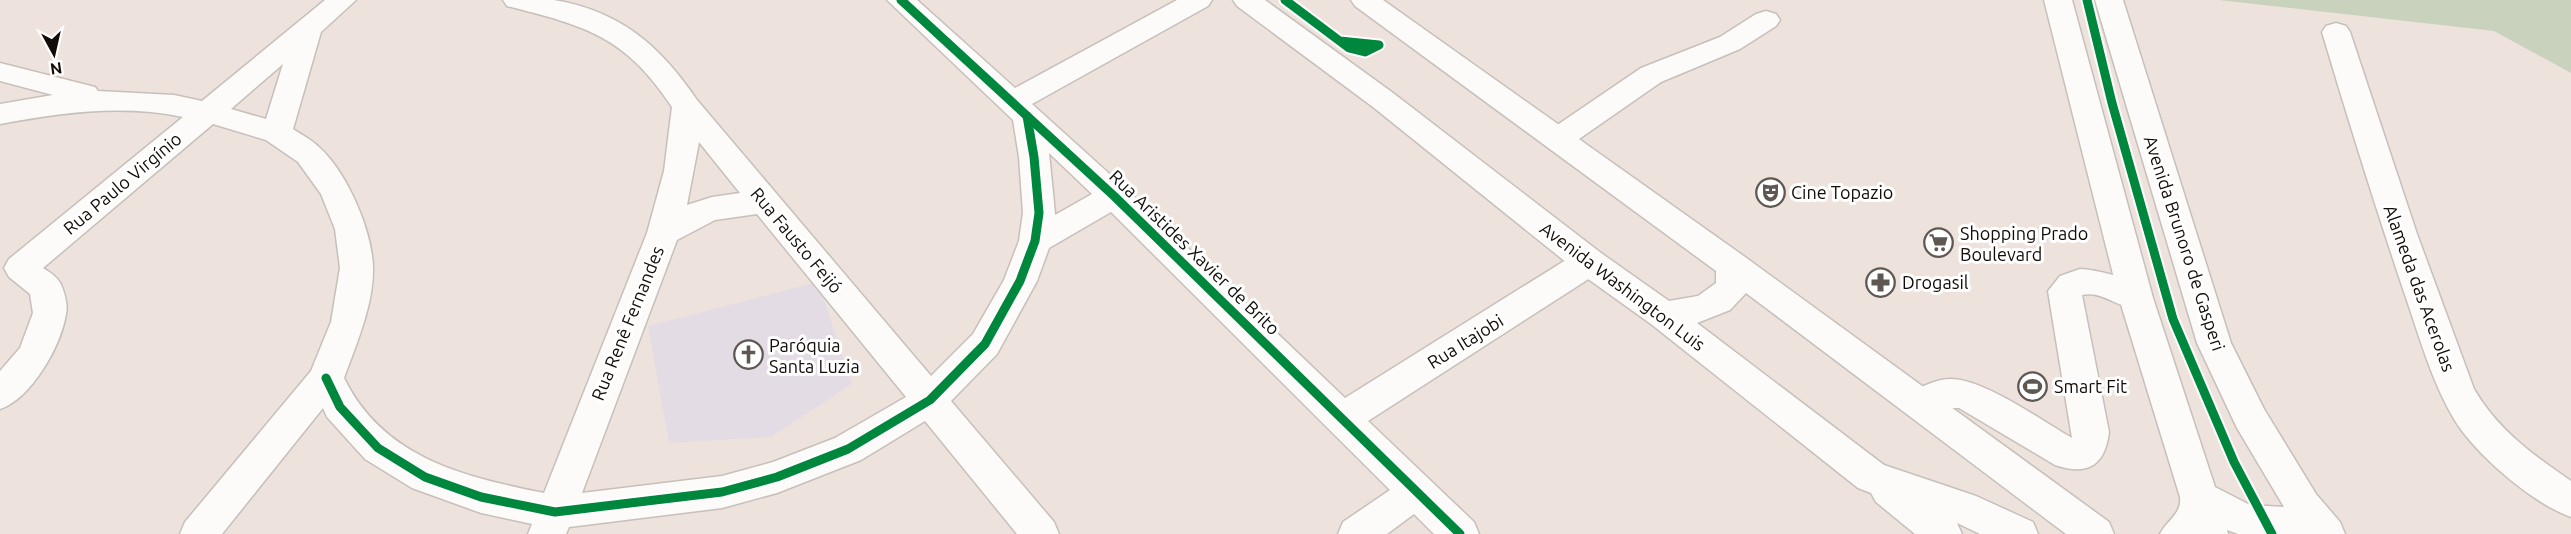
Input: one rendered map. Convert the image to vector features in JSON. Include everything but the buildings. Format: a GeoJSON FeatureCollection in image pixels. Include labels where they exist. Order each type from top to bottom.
{"type":"FeatureCollection","features":[{"type":"Feature","properties":{"kind":"street","name":"Rua Paulo Virgínio"},"geometry":{"type":"LineString","coordinates":[[0,395],[35,355],[50,313],[46,288],[10,270],[342,0]]}},
{"type":"Feature","properties":{"kind":"street","name":"Rua Fausto Feijó"},"geometry":{"type":"LineString","coordinates":[[516,0],[565,11],[605,25],[639,46],[668,77],[687,107],[1040,534]]}},
{"type":"Feature","properties":{"kind":"street","name":"Rua Aristides Xavier de Brito"},"geometry":{"type":"LineString","coordinates":[[901,0],[1114,196],[1460,534]]}},
{"type":"Feature","properties":{"kind":"street"},"geometry":{"type":"LineString","coordinates":[[326,378],[340,407],[378,448],[425,477],[551,523],[722,492],[777,477],[848,449],[930,400],[985,344],[1020,281],[1035,241],[1039,213],[1034,157],[1019,109],[1198,0]]}},
{"type":"Feature","properties":{"kind":"street","name":"Avenida Washington Luis"},"geometry":{"type":"LineString","coordinates":[[1247,0],[1383,100],[1589,262],[1663,315],[1871,477],[1963,508],[2019,534]]}},
{"type":"Feature","properties":{"kind":"street"},"geometry":{"type":"LineString","coordinates":[[1365,0],[1733,266],[2095,534]]}},
{"type":"Feature","properties":{"kind":"street"},"geometry":{"type":"LineString","coordinates":[[2058,0],[2136,298],[2197,518],[2233,519],[2270,531],[2283,530],[2305,517],[2303,505]]}},
{"type":"Feature","properties":{"kind":"street","name":"Avenida Brunoro de Gasperi"},"geometry":{"type":"LineString","coordinates":[[2109,0],[2214,343],[2250,418],[2303,505],[2326,534]]}},
{"type":"Feature","properties":{"kind":"street"},"geometry":{"type":"LineString","coordinates":[[1558,139],[1652,75],[1730,43],[1766,20]]}},
{"type":"Feature","properties":{"kind":"street"},"geometry":{"type":"LineString","coordinates":[[277,133],[308,28]]}},
{"type":"Feature","properties":{"kind":"street","name":"Alameda das Acerolas"},"geometry":{"type":"LineString","coordinates":[[2336,32],[2387,197],[2456,388],[2477,423],[2506,452],[2526,470],[2571,501]]}},
{"type":"Feature","properties":{"kind":"street"},"geometry":{"type":"LineString","coordinates":[[0,72],[106,100],[174,105],[207,112],[277,133],[309,155],[335,191],[351,229],[357,268],[348,322],[326,378],[199,534]]}},
{"type":"Feature","properties":{"kind":"street"},"geometry":{"type":"LineString","coordinates":[[0,114],[106,100]]}},
{"type":"Feature","properties":{"kind":"street","name":"Rua Renê Fernandes"},"geometry":{"type":"LineString","coordinates":[[551,523],[663,232],[678,183],[685,146],[687,107]]}},
{"type":"Feature","properties":{"kind":"street"},"geometry":{"type":"LineString","coordinates":[[1035,241],[1114,196]]}},
{"type":"Feature","properties":{"kind":"street"},"geometry":{"type":"LineString","coordinates":[[663,232],[700,211],[732,204],[765,202]]}},
{"type":"Feature","properties":{"kind":"street","name":"Rua Itajobi"},"geometry":{"type":"LineString","coordinates":[[1341,419],[1589,262]]}},
{"type":"Feature","properties":{"kind":"street"},"geometry":{"type":"LineString","coordinates":[[1663,315],[1700,311],[1716,304],[1733,286],[1733,266]]}},
{"type":"Feature","properties":{"kind":"street"},"geometry":{"type":"LineString","coordinates":[[1920,404],[1944,393],[1953,392],[1968,396],[2068,454],[2083,453],[2089,448],[2091,432],[2065,291],[2070,284],[2079,281],[2096,282],[2136,298]]}},
{"type":"Feature","properties":{"kind":"street"},"geometry":{"type":"LineString","coordinates":[[1871,477],[1943,534]]}},
{"type":"Feature","properties":{"kind":"street"},"geometry":{"type":"LineString","coordinates":[[1358,534],[1416,492]]}},
{"type":"Feature","properties":{"kind":"green space"},"geometry":{"type":"Polygon","coordinates":[[[2219,0],[2571,0],[2571,73],[2494,31],[2219,0]]]}},
{"type":"Feature","properties":{"kind":"cycle path"},"geometry":{"type":"LineString","coordinates":[[901,0],[1114,196],[1460,534]]}},
{"type":"Feature","properties":{"kind":"cycle path"},"geometry":{"type":"LineString","coordinates":[[1285,0],[1349,48],[1365,52],[1379,45],[1340,41]]}},
{"type":"Feature","properties":{"kind":"cycle path"},"geometry":{"type":"LineString","coordinates":[[2087,0],[2112,103],[2173,319],[2234,462],[2272,534]]}},
{"type":"Feature","properties":{"kind":"cycle path"},"geometry":{"type":"LineString","coordinates":[[326,378],[340,407],[378,448],[425,477],[481,497],[555,512],[722,492],[777,477],[848,449],[930,400],[985,344],[1020,281],[1035,241],[1039,213],[1034,157],[1027,116]]}},
{"type":"Feature","properties":{"kind":"place","name":"Cine Topazio"},"geometry":{"type":"Point","coordinates":[1770,192]}},
{"type":"Feature","properties":{"kind":"place","name":"Shopping Prado Boulevard"},"geometry":{"type":"Point","coordinates":[1939,243]}},
{"type":"Feature","properties":{"kind":"place","name":"Drogasil"},"geometry":{"type":"Point","coordinates":[1881,282]}},
{"type":"Feature","properties":{"kind":"place","name":"Paróquia Santa Luzia"},"geometry":{"type":"Point","coordinates":[748,355]}},
{"type":"Feature","properties":{"kind":"place","name":"Smart Fit"},"geometry":{"type":"Point","coordinates":[2033,386]}}]}
